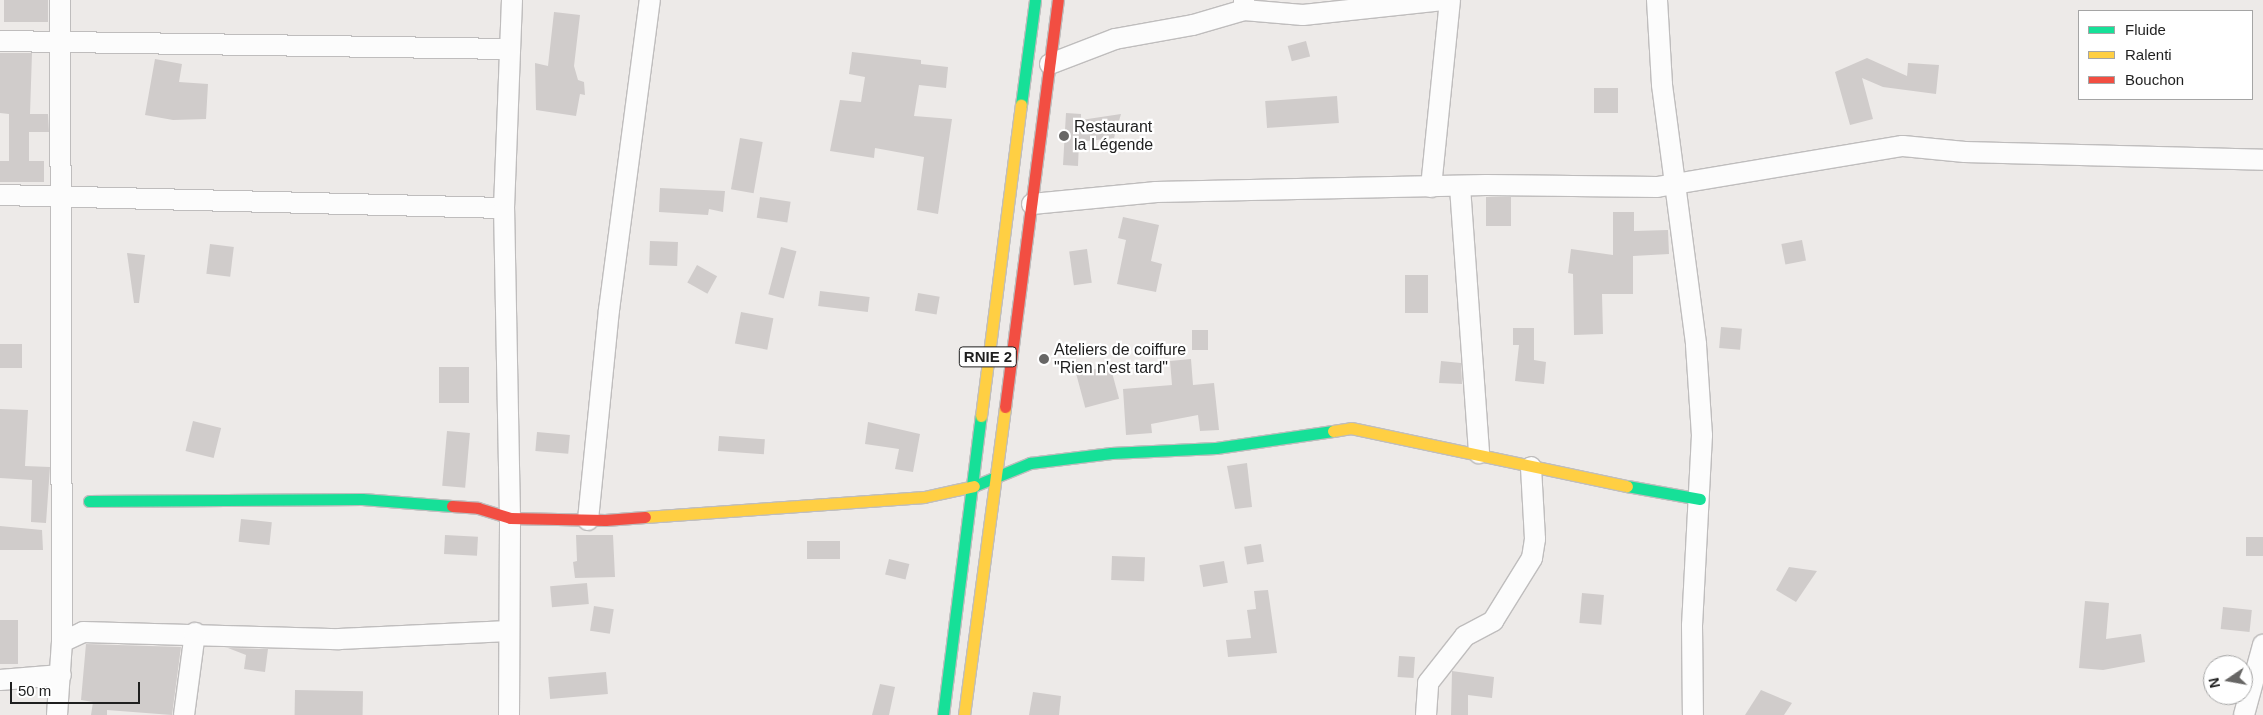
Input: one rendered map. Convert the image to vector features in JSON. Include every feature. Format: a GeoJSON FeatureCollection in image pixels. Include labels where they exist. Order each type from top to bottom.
{"type":"FeatureCollection","features":[{"type":"Feature","properties":{"kind":"main road","name":"RNIE 2"},"geometry":{"type":"LineString","coordinates":[[943,715],[1035,0]]}},
{"type":"Feature","properties":{"kind":"main road","name":"RNIE 2"},"geometry":{"type":"LineString","coordinates":[[964,715],[993,479],[1032,204],[1058,0]]}},
{"type":"Feature","properties":{"kind":"main road"},"geometry":{"type":"LineString","coordinates":[[89,501],[362,499],[478,508],[510,518],[588,520],[875,502],[924,497],[971,487],[1030,463],[1064,457],[1216,448],[1343,428],[1479,453],[1531,467],[1700,500]]}},
{"type":"Feature","properties":{"kind":"street"},"geometry":{"type":"LineString","coordinates":[[57,715],[62,642],[59,198],[60,0]]}},
{"type":"Feature","properties":{"kind":"street"},"geometry":{"type":"LineString","coordinates":[[509,715],[510,518],[504,208],[512,0]]}},
{"type":"Feature","properties":{"kind":"street"},"geometry":{"type":"LineString","coordinates":[[588,520],[609,310],[650,0]]}},
{"type":"Feature","properties":{"kind":"street"},"geometry":{"type":"LineString","coordinates":[[1050,64],[1115,39],[1193,25],[1244,5],[1303,14],[1443,0]]}},
{"type":"Feature","properties":{"kind":"street"},"geometry":{"type":"LineString","coordinates":[[1431,187],[1450,0]]}},
{"type":"Feature","properties":{"kind":"street"},"geometry":{"type":"LineString","coordinates":[[1657,0],[1662,85],[1696,345],[1702,435],[1692,625],[1693,715]]}},
{"type":"Feature","properties":{"kind":"street"},"geometry":{"type":"LineString","coordinates":[[0,41],[510,49]]}},
{"type":"Feature","properties":{"kind":"street"},"geometry":{"type":"LineString","coordinates":[[1032,204],[1156,192],[1676,185],[1903,146],[1965,152],[2263,160]]}},
{"type":"Feature","properties":{"kind":"street"},"geometry":{"type":"LineString","coordinates":[[1460,187],[1479,453]]}},
{"type":"Feature","properties":{"kind":"street"},"geometry":{"type":"LineString","coordinates":[[0,195],[504,208]]}},
{"type":"Feature","properties":{"kind":"street"},"geometry":{"type":"LineString","coordinates":[[1426,715],[1428,683],[1465,636],[1493,621],[1532,558],[1535,539],[1531,467]]}},
{"type":"Feature","properties":{"kind":"street"},"geometry":{"type":"LineString","coordinates":[[62,642],[83,632],[195,633],[339,639],[509,631]]}},
{"type":"Feature","properties":{"kind":"street"},"geometry":{"type":"LineString","coordinates":[[184,715],[195,633]]}},
{"type":"Feature","properties":{"kind":"street"},"geometry":{"type":"LineString","coordinates":[[2244,715],[2263,645]]}},
{"type":"Feature","properties":{"kind":"street"},"geometry":{"type":"LineString","coordinates":[[0,680],[61,675]]}},
{"type":"Feature","properties":{"kind":"building"},"geometry":{"type":"Polygon","coordinates":[[[4,0],[48,0],[48,22],[4,22],[4,0]]]}},
{"type":"Feature","properties":{"kind":"building"},"geometry":{"type":"Polygon","coordinates":[[[554,12],[580,15],[574,66],[578,80],[584,82],[585,95],[580,94],[576,116],[536,110],[535,63],[548,66],[554,12]]]}},
{"type":"Feature","properties":{"kind":"building"},"geometry":{"type":"Polygon","coordinates":[[[1306,41],[1310,56],[1292,61],[1288,46],[1306,41]]]}},
{"type":"Feature","properties":{"kind":"building"},"geometry":{"type":"Polygon","coordinates":[[[852,52],[921,60],[921,64],[948,67],[946,88],[919,85],[914,116],[952,119],[938,214],[917,210],[924,157],[875,148],[874,158],[830,151],[840,100],[861,102],[865,77],[849,74],[852,52]]]}},
{"type":"Feature","properties":{"kind":"building"},"geometry":{"type":"Polygon","coordinates":[[[0,53],[32,53],[30,114],[48,114],[49,132],[29,132],[29,161],[44,161],[44,182],[0,182],[0,161],[9,161],[9,114],[0,113],[0,53]]]}},
{"type":"Feature","properties":{"kind":"building"},"geometry":{"type":"Polygon","coordinates":[[[1867,58],[1907,76],[1908,63],[1939,65],[1936,94],[1883,87],[1862,78],[1873,119],[1850,125],[1835,72],[1867,58]]]}},
{"type":"Feature","properties":{"kind":"building"},"geometry":{"type":"Polygon","coordinates":[[[155,59],[182,64],[179,82],[208,84],[206,119],[173,120],[145,115],[155,59]]]}},
{"type":"Feature","properties":{"kind":"building"},"geometry":{"type":"Polygon","coordinates":[[[1594,88],[1618,88],[1618,113],[1594,113],[1594,88]]]}},
{"type":"Feature","properties":{"kind":"building"},"geometry":{"type":"Polygon","coordinates":[[[1337,96],[1339,123],[1267,128],[1265,101],[1337,96]]]}},
{"type":"Feature","properties":{"kind":"building"},"geometry":{"type":"Polygon","coordinates":[[[1066,113],[1081,114],[1081,120],[1121,114],[1114,138],[1079,142],[1078,166],[1063,165],[1066,113]]]}},
{"type":"Feature","properties":{"kind":"building"},"geometry":{"type":"Polygon","coordinates":[[[740,138],[763,142],[754,193],[731,189],[740,138]]]}},
{"type":"Feature","properties":{"kind":"building"},"geometry":{"type":"Polygon","coordinates":[[[660,188],[725,191],[723,212],[709,209],[708,215],[659,212],[660,188]]]}},
{"type":"Feature","properties":{"kind":"building"},"geometry":{"type":"Polygon","coordinates":[[[760,197],[791,202],[787,223],[757,218],[760,197]]]}},
{"type":"Feature","properties":{"kind":"building"},"geometry":{"type":"Polygon","coordinates":[[[1486,197],[1511,197],[1511,226],[1486,226],[1486,197]]]}},
{"type":"Feature","properties":{"kind":"building"},"geometry":{"type":"Polygon","coordinates":[[[1613,212],[1634,212],[1634,231],[1668,230],[1669,254],[1633,256],[1633,294],[1602,294],[1603,334],[1574,335],[1573,274],[1568,273],[1571,249],[1613,255],[1613,212]]]}},
{"type":"Feature","properties":{"kind":"building"},"geometry":{"type":"Polygon","coordinates":[[[1123,217],[1159,225],[1151,261],[1162,264],[1156,292],[1117,284],[1126,240],[1118,238],[1123,217]]]}},
{"type":"Feature","properties":{"kind":"building"},"geometry":{"type":"Polygon","coordinates":[[[1802,240],[1806,261],[1785,265],[1781,244],[1802,240]]]}},
{"type":"Feature","properties":{"kind":"building"},"geometry":{"type":"Polygon","coordinates":[[[650,241],[678,242],[677,266],[649,265],[650,241]]]}},
{"type":"Feature","properties":{"kind":"building"},"geometry":{"type":"Polygon","coordinates":[[[210,244],[234,247],[230,277],[206,274],[210,244]]]}},
{"type":"Feature","properties":{"kind":"building"},"geometry":{"type":"Polygon","coordinates":[[[781,247],[796,251],[784,298],[768,294],[781,247]]]}},
{"type":"Feature","properties":{"kind":"building"},"geometry":{"type":"Polygon","coordinates":[[[1087,249],[1092,283],[1074,285],[1069,252],[1087,249]]]}},
{"type":"Feature","properties":{"kind":"building"},"geometry":{"type":"Polygon","coordinates":[[[127,253],[145,255],[139,303],[134,303],[127,253]]]}},
{"type":"Feature","properties":{"kind":"building"},"geometry":{"type":"Polygon","coordinates":[[[697,265],[717,276],[707,294],[687,282],[697,265]]]}},
{"type":"Feature","properties":{"kind":"building"},"geometry":{"type":"Polygon","coordinates":[[[1405,275],[1428,275],[1428,313],[1405,313],[1405,275]]]}},
{"type":"Feature","properties":{"kind":"building"},"geometry":{"type":"Polygon","coordinates":[[[820,291],[870,297],[868,312],[818,306],[820,291]]]}},
{"type":"Feature","properties":{"kind":"building"},"geometry":{"type":"Polygon","coordinates":[[[918,293],[940,297],[937,315],[915,311],[918,293]]]}},
{"type":"Feature","properties":{"kind":"building"},"geometry":{"type":"Polygon","coordinates":[[[741,312],[773,318],[767,350],[735,343],[741,312]]]}},
{"type":"Feature","properties":{"kind":"building"},"geometry":{"type":"Polygon","coordinates":[[[1721,327],[1742,329],[1740,350],[1719,348],[1721,327]]]}},
{"type":"Feature","properties":{"kind":"building"},"geometry":{"type":"Polygon","coordinates":[[[1513,328],[1534,328],[1534,360],[1546,362],[1544,384],[1515,381],[1519,345],[1513,345],[1513,328]]]}},
{"type":"Feature","properties":{"kind":"building"},"geometry":{"type":"Polygon","coordinates":[[[1192,330],[1208,330],[1208,350],[1192,350],[1192,330]]]}},
{"type":"Feature","properties":{"kind":"building"},"geometry":{"type":"Polygon","coordinates":[[[0,344],[22,344],[22,368],[0,368],[0,344]]]}},
{"type":"Feature","properties":{"kind":"building"},"geometry":{"type":"Polygon","coordinates":[[[1191,359],[1193,385],[1214,383],[1219,430],[1200,431],[1198,415],[1151,424],[1152,433],[1126,435],[1123,389],[1172,385],[1170,361],[1191,359]]]}},
{"type":"Feature","properties":{"kind":"building"},"geometry":{"type":"Polygon","coordinates":[[[1441,361],[1461,363],[1462,384],[1439,383],[1441,361]]]}},
{"type":"Feature","properties":{"kind":"building"},"geometry":{"type":"Polygon","coordinates":[[[1110,365],[1119,399],[1085,408],[1076,374],[1110,365]]]}},
{"type":"Feature","properties":{"kind":"building"},"geometry":{"type":"Polygon","coordinates":[[[439,367],[469,367],[469,403],[439,403],[439,367]]]}},
{"type":"Feature","properties":{"kind":"building"},"geometry":{"type":"Polygon","coordinates":[[[0,409],[28,410],[25,466],[50,467],[46,523],[31,522],[32,480],[0,478],[0,409]]]}},
{"type":"Feature","properties":{"kind":"building"},"geometry":{"type":"Polygon","coordinates":[[[193,421],[221,428],[214,458],[186,451],[193,421]]]}},
{"type":"Feature","properties":{"kind":"building"},"geometry":{"type":"Polygon","coordinates":[[[868,422],[920,434],[913,472],[895,469],[899,449],[865,444],[868,422]]]}},
{"type":"Feature","properties":{"kind":"building"},"geometry":{"type":"Polygon","coordinates":[[[447,431],[470,433],[465,488],[442,486],[447,431]]]}},
{"type":"Feature","properties":{"kind":"building"},"geometry":{"type":"Polygon","coordinates":[[[537,432],[570,435],[568,454],[535,451],[537,432]]]}},
{"type":"Feature","properties":{"kind":"building"},"geometry":{"type":"Polygon","coordinates":[[[719,436],[765,439],[764,454],[718,451],[719,436]]]}},
{"type":"Feature","properties":{"kind":"building"},"geometry":{"type":"Polygon","coordinates":[[[1247,463],[1252,507],[1235,509],[1227,466],[1247,463]]]}},
{"type":"Feature","properties":{"kind":"building"},"geometry":{"type":"Polygon","coordinates":[[[241,519],[272,522],[269,545],[239,542],[241,519]]]}},
{"type":"Feature","properties":{"kind":"building"},"geometry":{"type":"Polygon","coordinates":[[[0,526],[42,530],[43,550],[0,550],[0,526]]]}},
{"type":"Feature","properties":{"kind":"building"},"geometry":{"type":"Polygon","coordinates":[[[445,535],[478,537],[477,556],[444,554],[445,535]]]}},
{"type":"Feature","properties":{"kind":"building"},"geometry":{"type":"Polygon","coordinates":[[[576,535],[613,535],[615,577],[575,578],[573,562],[577,561],[576,535]]]}},
{"type":"Feature","properties":{"kind":"building"},"geometry":{"type":"Polygon","coordinates":[[[2246,537],[2263,537],[2263,556],[2246,556],[2246,537]]]}},
{"type":"Feature","properties":{"kind":"building"},"geometry":{"type":"Polygon","coordinates":[[[807,541],[840,541],[840,559],[807,559],[807,541]]]}},
{"type":"Feature","properties":{"kind":"building"},"geometry":{"type":"Polygon","coordinates":[[[1261,544],[1264,562],[1247,564],[1244,547],[1261,544]]]}},
{"type":"Feature","properties":{"kind":"building"},"geometry":{"type":"Polygon","coordinates":[[[1112,556],[1145,557],[1144,581],[1111,580],[1112,556]]]}},
{"type":"Feature","properties":{"kind":"building"},"geometry":{"type":"Polygon","coordinates":[[[889,559],[909,564],[906,580],[885,575],[889,559]]]}},
{"type":"Feature","properties":{"kind":"building"},"geometry":{"type":"Polygon","coordinates":[[[1224,561],[1228,583],[1203,587],[1199,565],[1224,561]]]}},
{"type":"Feature","properties":{"kind":"building"},"geometry":{"type":"Polygon","coordinates":[[[1789,567],[1817,571],[1796,602],[1776,590],[1789,567]]]}},
{"type":"Feature","properties":{"kind":"building"},"geometry":{"type":"Polygon","coordinates":[[[587,583],[589,604],[552,607],[550,586],[587,583]]]}},
{"type":"Feature","properties":{"kind":"building"},"geometry":{"type":"Polygon","coordinates":[[[1268,590],[1277,653],[1228,657],[1226,640],[1251,638],[1247,610],[1256,609],[1254,591],[1268,590]]]}},
{"type":"Feature","properties":{"kind":"building"},"geometry":{"type":"Polygon","coordinates":[[[1582,593],[1604,595],[1601,625],[1579,623],[1582,593]]]}},
{"type":"Feature","properties":{"kind":"building"},"geometry":{"type":"Polygon","coordinates":[[[2085,601],[2109,603],[2106,639],[2141,634],[2145,662],[2103,670],[2079,668],[2085,601]]]}},
{"type":"Feature","properties":{"kind":"building"},"geometry":{"type":"Polygon","coordinates":[[[594,606],[614,609],[610,634],[590,631],[594,606]]]}},
{"type":"Feature","properties":{"kind":"building"},"geometry":{"type":"Polygon","coordinates":[[[2223,607],[2252,610],[2250,632],[2221,629],[2223,607]]]}},
{"type":"Feature","properties":{"kind":"building"},"geometry":{"type":"Polygon","coordinates":[[[0,620],[18,620],[18,664],[0,664],[0,620]]]}},
{"type":"Feature","properties":{"kind":"building"},"geometry":{"type":"Polygon","coordinates":[[[86,644],[181,647],[172,715],[107,710],[107,715],[91,715],[93,702],[81,700],[86,644]]]}},
{"type":"Feature","properties":{"kind":"building"},"geometry":{"type":"Polygon","coordinates":[[[228,648],[268,649],[265,672],[244,669],[246,655],[228,648]]]}},
{"type":"Feature","properties":{"kind":"building"},"geometry":{"type":"Polygon","coordinates":[[[1399,656],[1415,657],[1413,678],[1398,677],[1399,656]]]}},
{"type":"Feature","properties":{"kind":"building"},"geometry":{"type":"Polygon","coordinates":[[[1452,671],[1494,677],[1492,698],[1468,695],[1468,715],[1451,715],[1452,671]]]}},
{"type":"Feature","properties":{"kind":"building"},"geometry":{"type":"Polygon","coordinates":[[[606,672],[608,694],[550,699],[548,677],[606,672]]]}},
{"type":"Feature","properties":{"kind":"building"},"geometry":{"type":"Polygon","coordinates":[[[880,684],[895,687],[889,715],[872,715],[880,684]]]}},
{"type":"Feature","properties":{"kind":"building"},"geometry":{"type":"Polygon","coordinates":[[[295,690],[363,691],[363,715],[295,715],[295,690]]]}},
{"type":"Feature","properties":{"kind":"building"},"geometry":{"type":"Polygon","coordinates":[[[1761,690],[1792,703],[1784,715],[1745,715],[1761,690]]]}},
{"type":"Feature","properties":{"kind":"building"},"geometry":{"type":"Polygon","coordinates":[[[1033,692],[1061,696],[1059,715],[1029,715],[1033,692]]]}},
{"type":"Feature","properties":{"kind":"traffic: fast"},"geometry":{"type":"LineString","coordinates":[[1021,105],[1035,0]]}},
{"type":"Feature","properties":{"kind":"traffic: fast"},"geometry":{"type":"LineString","coordinates":[[943,715],[981,416]]}},
{"type":"Feature","properties":{"kind":"traffic: fast"},"geometry":{"type":"LineString","coordinates":[[974,486],[1030,463],[1111,453],[1216,448],[1333,431]]}},
{"type":"Feature","properties":{"kind":"traffic: fast"},"geometry":{"type":"LineString","coordinates":[[1627,486],[1700,499]]}},
{"type":"Feature","properties":{"kind":"traffic: fast"},"geometry":{"type":"LineString","coordinates":[[89,501],[362,499],[452,506]]}},
{"type":"Feature","properties":{"kind":"traffic: slow"},"geometry":{"type":"LineString","coordinates":[[981,416],[1021,105]]}},
{"type":"Feature","properties":{"kind":"traffic: slow"},"geometry":{"type":"LineString","coordinates":[[964,715],[1005,407]]}},
{"type":"Feature","properties":{"kind":"traffic: slow"},"geometry":{"type":"LineString","coordinates":[[1333,431],[1351,428],[1627,486]]}},
{"type":"Feature","properties":{"kind":"traffic: slow"},"geometry":{"type":"LineString","coordinates":[[645,517],[924,497],[974,486]]}},
{"type":"Feature","properties":{"kind":"traffic: jam"},"geometry":{"type":"LineString","coordinates":[[1005,407],[1058,0]]}},
{"type":"Feature","properties":{"kind":"traffic: jam"},"geometry":{"type":"LineString","coordinates":[[452,506],[478,508],[510,518],[605,520],[645,517]]}},
{"type":"Feature","properties":{"kind":"place","name":"Restaurant la Légende"},"geometry":{"type":"Point","coordinates":[1064,136]}},
{"type":"Feature","properties":{"kind":"place","name":"Ateliers de coiffure \"Rien n'est tard\""},"geometry":{"type":"Point","coordinates":[1044,359]}}]}
